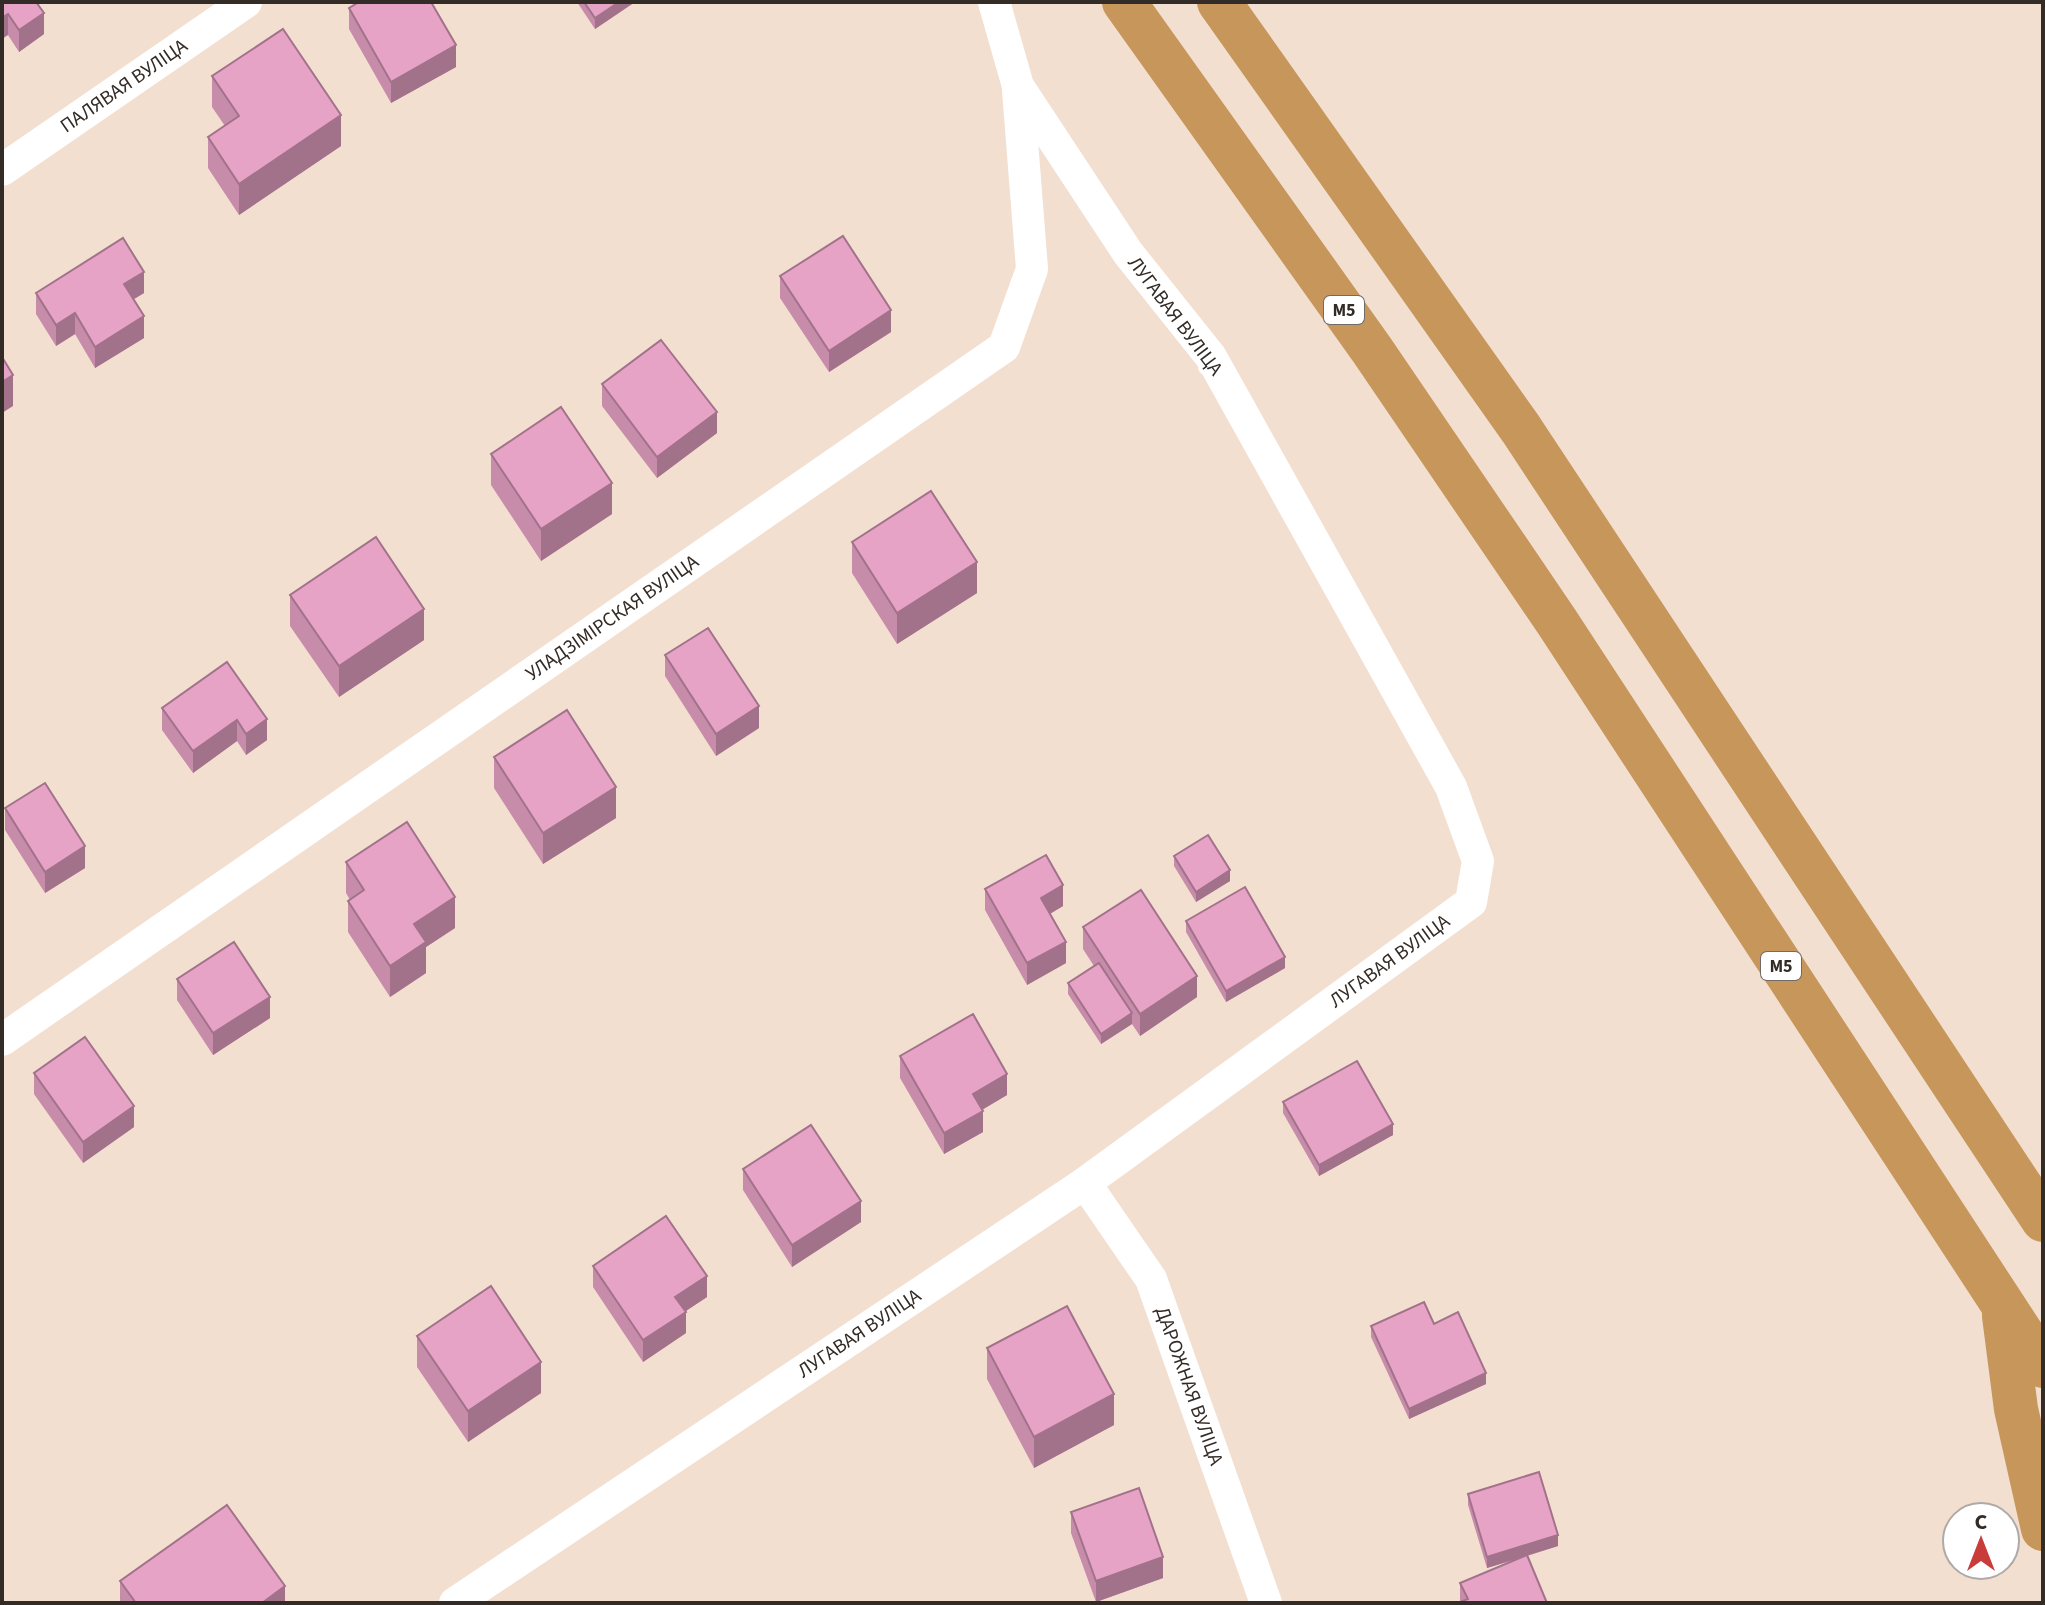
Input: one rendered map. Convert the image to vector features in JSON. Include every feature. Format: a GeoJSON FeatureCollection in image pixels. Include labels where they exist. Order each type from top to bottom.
{"type":"FeatureCollection","features":[{"type":"Feature","properties":{"kind":"highway","name":"М5"},"geometry":{"type":"LineString","coordinates":[[1124,2],[1363,337],[1557,622],[2043,1366]]}},
{"type":"Feature","properties":{"kind":"highway"},"geometry":{"type":"LineString","coordinates":[[1219,2],[1521,429],[2043,1220]]}},
{"type":"Feature","properties":{"kind":"highway"},"geometry":{"type":"LineString","coordinates":[[2004,1309],[2016,1409],[2043,1529]]}},
{"type":"Feature","properties":{"kind":"street","name":"ПАЛЯВАЯ ВУЛІЦА"},"geometry":{"type":"LineString","coordinates":[[2,170],[246,2]]}},
{"type":"Feature","properties":{"kind":"street","name":"ЛУГАВАЯ ВУЛІЦА"},"geometry":{"type":"LineString","coordinates":[[455,1603],[1085,1183],[1471,902],[1478,861],[1451,787],[1211,357],[1128,253],[1018,86],[994,2]]}},
{"type":"Feature","properties":{"kind":"street","name":"УЛАДЗІМІРСКАЯ ВУЛІЦА"},"geometry":{"type":"LineString","coordinates":[[2,1040],[1004,347],[1032,269],[1018,86]]}},
{"type":"Feature","properties":{"kind":"street","name":"ДАРОЖНАЯ ВУЛІЦА"},"geometry":{"type":"LineString","coordinates":[[1085,1183],[1151,1279],[1266,1603]]}},
{"type":"Feature","properties":{"kind":"building"},"geometry":{"type":"Polygon","coordinates":[[[2,2],[36,2],[44,13],[19,30],[8,14],[2,18],[2,2]]]}},
{"type":"Feature","properties":{"kind":"building"},"geometry":{"type":"Polygon","coordinates":[[[359,2],[431,2],[456,45],[391,82],[349,8],[359,2]]]}},
{"type":"Feature","properties":{"kind":"building"},"geometry":{"type":"Polygon","coordinates":[[[584,2],[619,2],[595,18],[584,2]]]}},
{"type":"Feature","properties":{"kind":"building"},"geometry":{"type":"Polygon","coordinates":[[[283,29],[341,115],[239,184],[208,137],[239,116],[212,76],[283,29]]]}},
{"type":"Feature","properties":{"kind":"building"},"geometry":{"type":"Polygon","coordinates":[[[843,236],[891,310],[829,351],[780,276],[843,236]]]}},
{"type":"Feature","properties":{"kind":"building"},"geometry":{"type":"Polygon","coordinates":[[[123,238],[144,272],[124,284],[144,316],[95,347],[75,313],[56,325],[36,293],[123,238]]]}},
{"type":"Feature","properties":{"kind":"building"},"geometry":{"type":"Polygon","coordinates":[[[661,340],[717,412],[657,457],[602,384],[661,340]]]}},
{"type":"Feature","properties":{"kind":"building"},"geometry":{"type":"Polygon","coordinates":[[[2,357],[13,375],[2,382],[2,357]]]}},
{"type":"Feature","properties":{"kind":"building"},"geometry":{"type":"Polygon","coordinates":[[[561,407],[612,483],[541,529],[491,454],[561,407]]]}},
{"type":"Feature","properties":{"kind":"building"},"geometry":{"type":"Polygon","coordinates":[[[931,491],[977,562],[897,613],[852,542],[931,491]]]}},
{"type":"Feature","properties":{"kind":"building"},"geometry":{"type":"Polygon","coordinates":[[[376,537],[424,609],[339,666],[290,595],[376,537]]]}},
{"type":"Feature","properties":{"kind":"building"},"geometry":{"type":"Polygon","coordinates":[[[708,628],[759,706],[716,734],[665,655],[708,628]]]}},
{"type":"Feature","properties":{"kind":"building"},"geometry":{"type":"Polygon","coordinates":[[[227,662],[267,719],[246,734],[237,720],[193,751],[162,708],[227,662]]]}},
{"type":"Feature","properties":{"kind":"building"},"geometry":{"type":"Polygon","coordinates":[[[567,710],[616,787],[543,833],[494,757],[567,710]]]}},
{"type":"Feature","properties":{"kind":"building"},"geometry":{"type":"Polygon","coordinates":[[[45,783],[85,846],[45,872],[5,808],[45,783]]]}},
{"type":"Feature","properties":{"kind":"building"},"geometry":{"type":"Polygon","coordinates":[[[407,822],[455,897],[414,924],[426,942],[390,966],[348,901],[364,890],[346,862],[407,822]]]}},
{"type":"Feature","properties":{"kind":"building"},"geometry":{"type":"Polygon","coordinates":[[[1208,835],[1230,870],[1196,892],[1174,856],[1208,835]]]}},
{"type":"Feature","properties":{"kind":"building"},"geometry":{"type":"Polygon","coordinates":[[[1046,855],[1063,885],[1041,898],[1066,942],[1027,963],[985,889],[1046,855]]]}},
{"type":"Feature","properties":{"kind":"building"},"geometry":{"type":"Polygon","coordinates":[[[1245,887],[1285,957],[1226,991],[1186,921],[1245,887]]]}},
{"type":"Feature","properties":{"kind":"building"},"geometry":{"type":"Polygon","coordinates":[[[1141,890],[1197,976],[1140,1014],[1083,927],[1141,890]]]}},
{"type":"Feature","properties":{"kind":"building"},"geometry":{"type":"Polygon","coordinates":[[[234,942],[270,997],[213,1033],[177,979],[234,942]]]}},
{"type":"Feature","properties":{"kind":"building"},"geometry":{"type":"Polygon","coordinates":[[[1099,963],[1132,1013],[1101,1034],[1068,983],[1099,963]]]}},
{"type":"Feature","properties":{"kind":"building"},"geometry":{"type":"Polygon","coordinates":[[[973,1014],[1007,1074],[973,1094],[983,1111],[944,1133],[900,1056],[973,1014]]]}},
{"type":"Feature","properties":{"kind":"building"},"geometry":{"type":"Polygon","coordinates":[[[85,1037],[134,1106],[83,1142],[34,1073],[85,1037]]]}},
{"type":"Feature","properties":{"kind":"building"},"geometry":{"type":"Polygon","coordinates":[[[1357,1061],[1393,1124],[1319,1165],[1283,1102],[1357,1061]]]}},
{"type":"Feature","properties":{"kind":"building"},"geometry":{"type":"Polygon","coordinates":[[[811,1125],[861,1201],[792,1245],[743,1169],[811,1125]]]}},
{"type":"Feature","properties":{"kind":"building"},"geometry":{"type":"Polygon","coordinates":[[[666,1216],[707,1276],[675,1297],[686,1312],[643,1340],[593,1266],[666,1216]]]}},
{"type":"Feature","properties":{"kind":"building"},"geometry":{"type":"Polygon","coordinates":[[[491,1286],[541,1362],[468,1411],[417,1336],[491,1286]]]}},
{"type":"Feature","properties":{"kind":"building"},"geometry":{"type":"Polygon","coordinates":[[[1424,1302],[1434,1324],[1458,1312],[1486,1373],[1409,1409],[1371,1326],[1424,1302]]]}},
{"type":"Feature","properties":{"kind":"building"},"geometry":{"type":"Polygon","coordinates":[[[1067,1306],[1114,1394],[1034,1437],[987,1348],[1067,1306]]]}},
{"type":"Feature","properties":{"kind":"building"},"geometry":{"type":"Polygon","coordinates":[[[1539,1472],[1558,1535],[1487,1557],[1468,1494],[1539,1472]]]}},
{"type":"Feature","properties":{"kind":"building"},"geometry":{"type":"Polygon","coordinates":[[[1139,1488],[1163,1557],[1096,1581],[1071,1512],[1139,1488]]]}},
{"type":"Feature","properties":{"kind":"building"},"geometry":{"type":"Polygon","coordinates":[[[227,1505],[285,1586],[262,1603],[136,1603],[120,1581],[227,1505]]]}},
{"type":"Feature","properties":{"kind":"building"},"geometry":{"type":"Polygon","coordinates":[[[1527,1555],[1547,1603],[1458,1603],[1468,1599],[1460,1583],[1527,1555]]]}}]}
